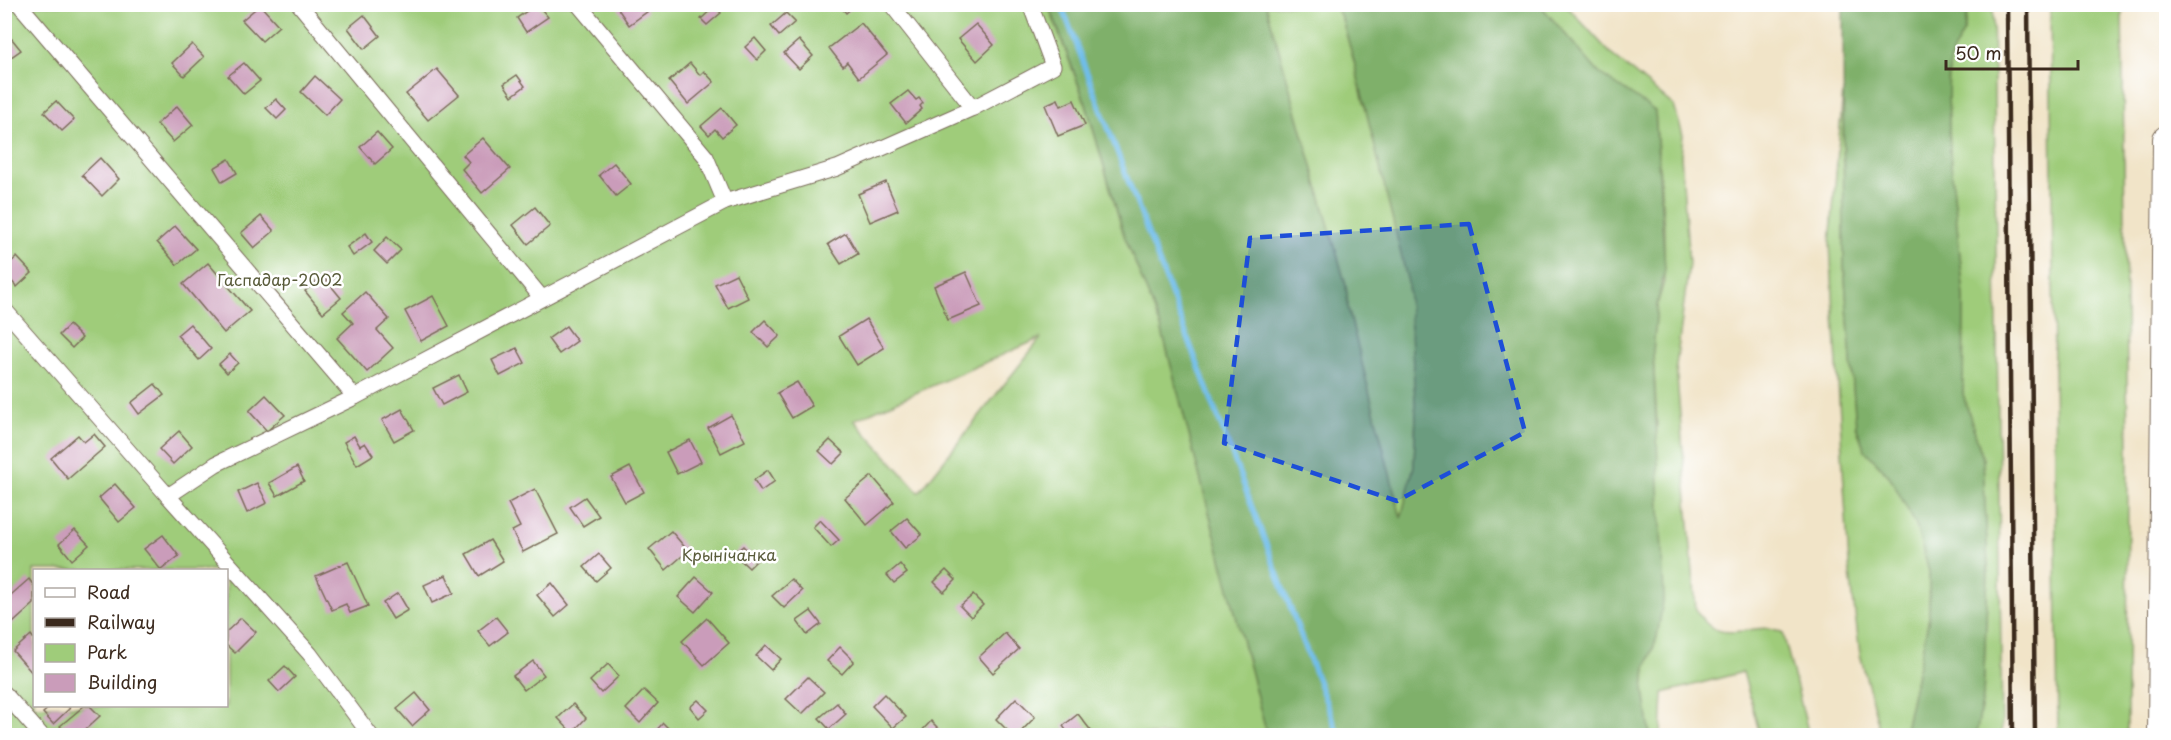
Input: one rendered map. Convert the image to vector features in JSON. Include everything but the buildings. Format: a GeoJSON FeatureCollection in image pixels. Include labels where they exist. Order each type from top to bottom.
{"type":"FeatureCollection","features":[{"type":"Feature","properties":{"kind":"highway"},"geometry":{"type":"LineString","coordinates":[[2161,735],[2166,139]]}},
{"type":"Feature","properties":{"kind":"street"},"geometry":{"type":"LineString","coordinates":[[19,4],[355,397]]}},
{"type":"Feature","properties":{"kind":"street"},"geometry":{"type":"LineString","coordinates":[[299,4],[542,297]]}},
{"type":"Feature","properties":{"kind":"street"},"geometry":{"type":"LineString","coordinates":[[578,4],[706,157],[725,202]]}},
{"type":"Feature","properties":{"kind":"street"},"geometry":{"type":"LineString","coordinates":[[891,4],[973,108]]}},
{"type":"Feature","properties":{"kind":"street"},"geometry":{"type":"LineString","coordinates":[[168,496],[216,464],[355,397],[725,202],[837,168],[973,108],[1053,66],[1030,4]]}},
{"type":"Feature","properties":{"kind":"street"},"geometry":{"type":"LineString","coordinates":[[4,309],[310,654],[371,735]]}},
{"type":"Feature","properties":{"kind":"street"},"geometry":{"type":"LineString","coordinates":[[4,693],[42,735]]}},
{"type":"Feature","properties":{"kind":"highlighted area"},"geometry":{"type":"Polygon","coordinates":[[[1469,224],[1525,432],[1397,501],[1224,443],[1250,238],[1469,224]]]}},
{"type":"Feature","properties":{"kind":"green space","name":"Гаспадар-2002"},"geometry":{"type":"Polygon","coordinates":[[[4,5],[1048,5],[1086,105],[1124,235],[1161,327],[1267,735],[5,735],[4,5]],[[1041,338],[854,420],[919,492],[1041,338]]]}},
{"type":"Feature","properties":{"kind":"green space"},"geometry":{"type":"Polygon","coordinates":[[[1049,5],[1266,5],[1346,286],[1348,308],[1401,518],[1414,466],[1416,416],[1408,283],[1354,61],[1342,19],[1335,5],[1540,5],[1599,73],[1655,111],[1665,269],[1657,305],[1653,352],[1664,596],[1657,637],[1646,668],[1644,690],[1650,735],[1267,735],[1161,327],[1124,235],[1086,104],[1049,5]]]}},
{"type":"Feature","properties":{"kind":"green space"},"geometry":{"type":"Polygon","coordinates":[[[1266,5],[1335,5],[1342,19],[1354,61],[1409,283],[1416,416],[1414,466],[1401,520],[1348,308],[1346,286],[1266,5]]]}},
{"type":"Feature","properties":{"kind":"green space"},"geometry":{"type":"Polygon","coordinates":[[[1540,5],[1566,5],[1612,55],[1674,106],[1683,135],[1681,155],[1689,264],[1676,366],[1696,609],[1705,622],[1716,629],[1738,632],[1761,628],[1783,633],[1809,735],[1760,735],[1743,672],[1663,693],[1661,735],[1650,735],[1644,690],[1646,668],[1657,637],[1655,448],[1657,425],[1653,352],[1657,305],[1664,282],[1664,228],[1655,112],[1599,73],[1540,5]]]}},
{"type":"Feature","properties":{"kind":"green space"},"geometry":{"type":"Polygon","coordinates":[[[1843,5],[1969,5],[1964,31],[1952,53],[1948,93],[1950,154],[1964,297],[1963,394],[1983,459],[1988,569],[1983,697],[1976,735],[1904,735],[1929,618],[1929,571],[1916,525],[1890,477],[1865,450],[1856,426],[1844,266],[1843,5]]]}},
{"type":"Feature","properties":{"kind":"green space"},"geometry":{"type":"Polygon","coordinates":[[[1969,5],[1993,5],[2002,735],[1976,735],[1983,697],[1988,569],[1983,459],[1963,394],[1964,297],[1950,154],[1948,93],[1952,53],[1964,31],[1969,5]]]}},
{"type":"Feature","properties":{"kind":"green space"},"geometry":{"type":"Polygon","coordinates":[[[2050,5],[2122,5],[2128,450],[2127,735],[2058,735],[2050,5]]]}},
{"type":"Feature","properties":{"kind":"green space"},"geometry":{"type":"Polygon","coordinates":[[[1843,91],[1844,266],[1856,426],[1865,450],[1890,477],[1916,525],[1929,571],[1929,618],[1904,735],[1881,735],[1860,654],[1849,565],[1830,244],[1843,91]]]}},
{"type":"Feature","properties":{"kind":"waterway"},"geometry":{"type":"LineString","coordinates":[[1061,4],[1339,736]]}},
{"type":"Feature","properties":{"kind":"railway"},"geometry":{"type":"LineString","coordinates":[[2007,4],[2013,736]]}},
{"type":"Feature","properties":{"kind":"railway"},"geometry":{"type":"LineString","coordinates":[[2028,4],[2035,736]]}},
{"type":"Feature","properties":{"kind":"park label","name":"Крынічанка"},"geometry":{"type":"Point","coordinates":[729,554]}}]}
